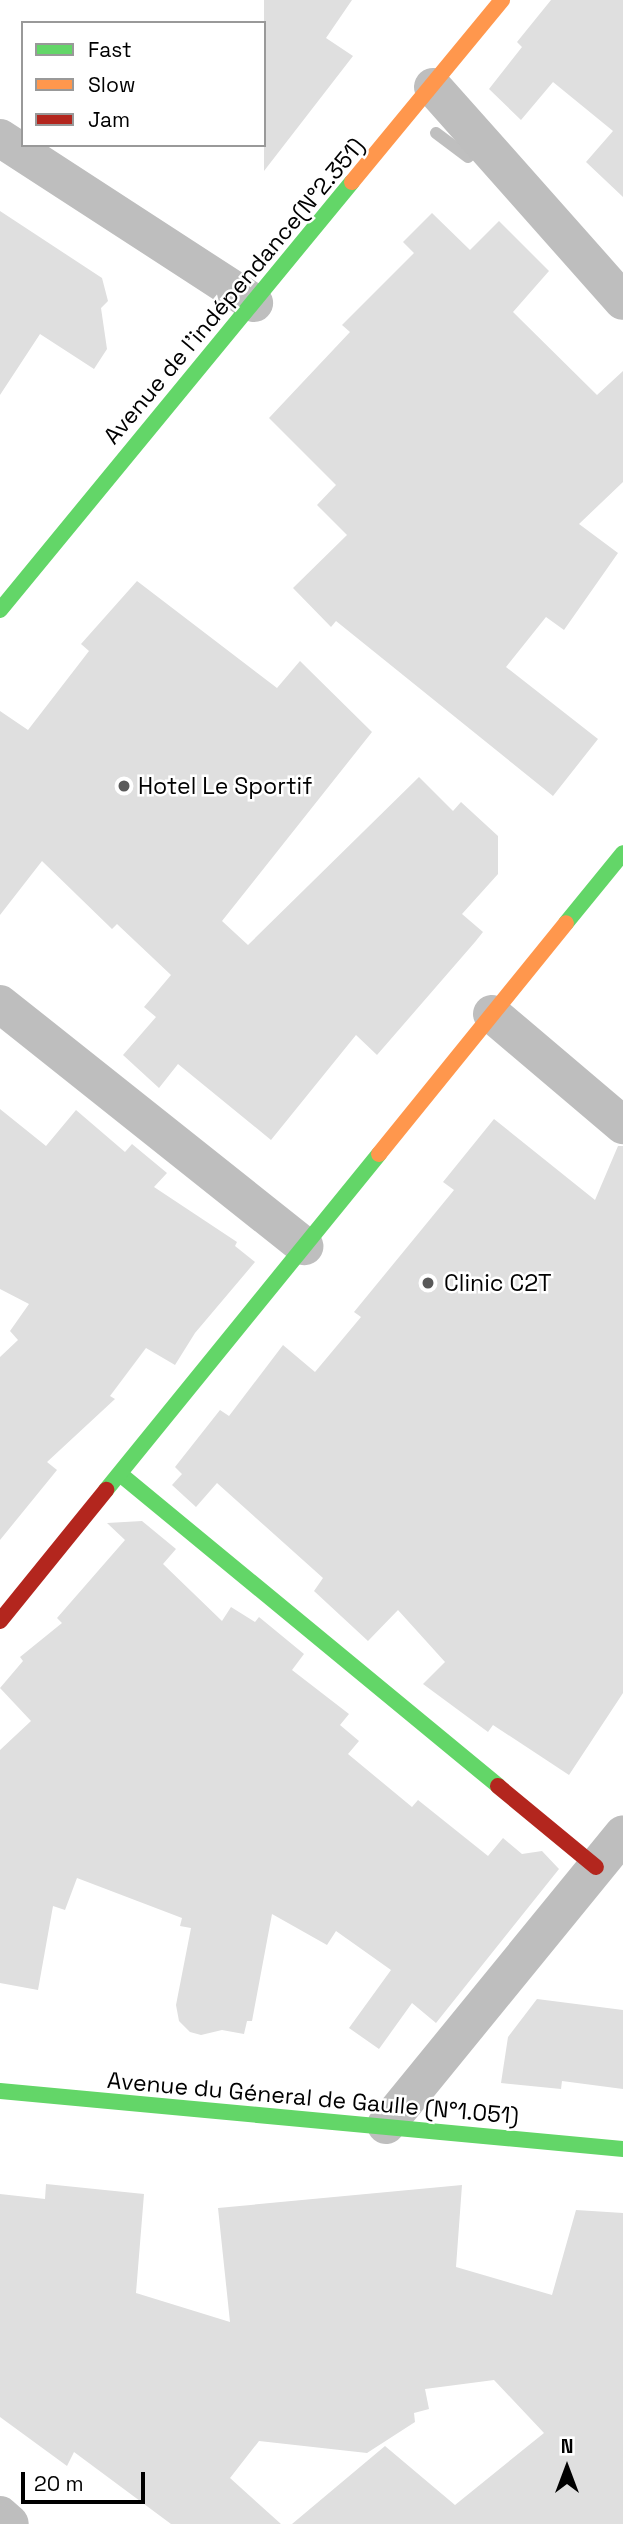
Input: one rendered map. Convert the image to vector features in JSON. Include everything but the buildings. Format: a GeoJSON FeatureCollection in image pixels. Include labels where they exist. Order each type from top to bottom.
{"type":"FeatureCollection","features":[{"type":"Feature","properties":{"kind":"street","name":"Avenue de l'indépendance(N°2.351)"},"geometry":{"type":"LineString","coordinates":[[0,610],[502,0]]}},
{"type":"Feature","properties":{"kind":"street"},"geometry":{"type":"LineString","coordinates":[[433,87],[623,301]]}},
{"type":"Feature","properties":{"kind":"street"},"geometry":{"type":"LineString","coordinates":[[0,138],[254,303]]}},
{"type":"Feature","properties":{"kind":"street"},"geometry":{"type":"LineString","coordinates":[[0,1621],[623,853]]}},
{"type":"Feature","properties":{"kind":"street"},"geometry":{"type":"LineString","coordinates":[[0,1004],[304,1246]]}},
{"type":"Feature","properties":{"kind":"street"},"geometry":{"type":"LineString","coordinates":[[492,1014],[623,1125]]}},
{"type":"Feature","properties":{"kind":"street"},"geometry":{"type":"LineString","coordinates":[[120,1474],[596,1867]]}},
{"type":"Feature","properties":{"kind":"street"},"geometry":{"type":"LineString","coordinates":[[386,2125],[623,1834]]}},
{"type":"Feature","properties":{"kind":"street","name":"Avenue du Géneral de Gaulle (N°1.051)"},"geometry":{"type":"LineString","coordinates":[[0,2091],[623,2149]]}},
{"type":"Feature","properties":{"kind":"street"},"geometry":{"type":"LineString","coordinates":[[0,2515],[10,2524]]}},
{"type":"Feature","properties":{"kind":"waterway"},"geometry":{"type":"LineString","coordinates":[[436,133],[468,157]]}},
{"type":"Feature","properties":{"kind":"traffic: fast"},"geometry":{"type":"LineString","coordinates":[[0,610],[352,182]]}},
{"type":"Feature","properties":{"kind":"traffic: fast"},"geometry":{"type":"LineString","coordinates":[[566,923],[623,853]]}},
{"type":"Feature","properties":{"kind":"traffic: fast"},"geometry":{"type":"LineString","coordinates":[[106,1490],[379,1154]]}},
{"type":"Feature","properties":{"kind":"traffic: fast"},"geometry":{"type":"LineString","coordinates":[[120,1474],[498,1786]]}},
{"type":"Feature","properties":{"kind":"traffic: fast"},"geometry":{"type":"LineString","coordinates":[[0,2091],[623,2149]]}},
{"type":"Feature","properties":{"kind":"traffic: slow"},"geometry":{"type":"LineString","coordinates":[[352,182],[502,0]]}},
{"type":"Feature","properties":{"kind":"traffic: slow"},"geometry":{"type":"LineString","coordinates":[[379,1154],[566,923]]}},
{"type":"Feature","properties":{"kind":"traffic: jam"},"geometry":{"type":"LineString","coordinates":[[0,1621],[106,1490]]}},
{"type":"Feature","properties":{"kind":"traffic: jam"},"geometry":{"type":"LineString","coordinates":[[498,1786],[596,1867]]}},
{"type":"Feature","properties":{"kind":"place","name":"Hotel Le Sportif"},"geometry":{"type":"Point","coordinates":[124,786]}},
{"type":"Feature","properties":{"kind":"place","name":"Clinic C2T"},"geometry":{"type":"Point","coordinates":[428,1283]}}]}
